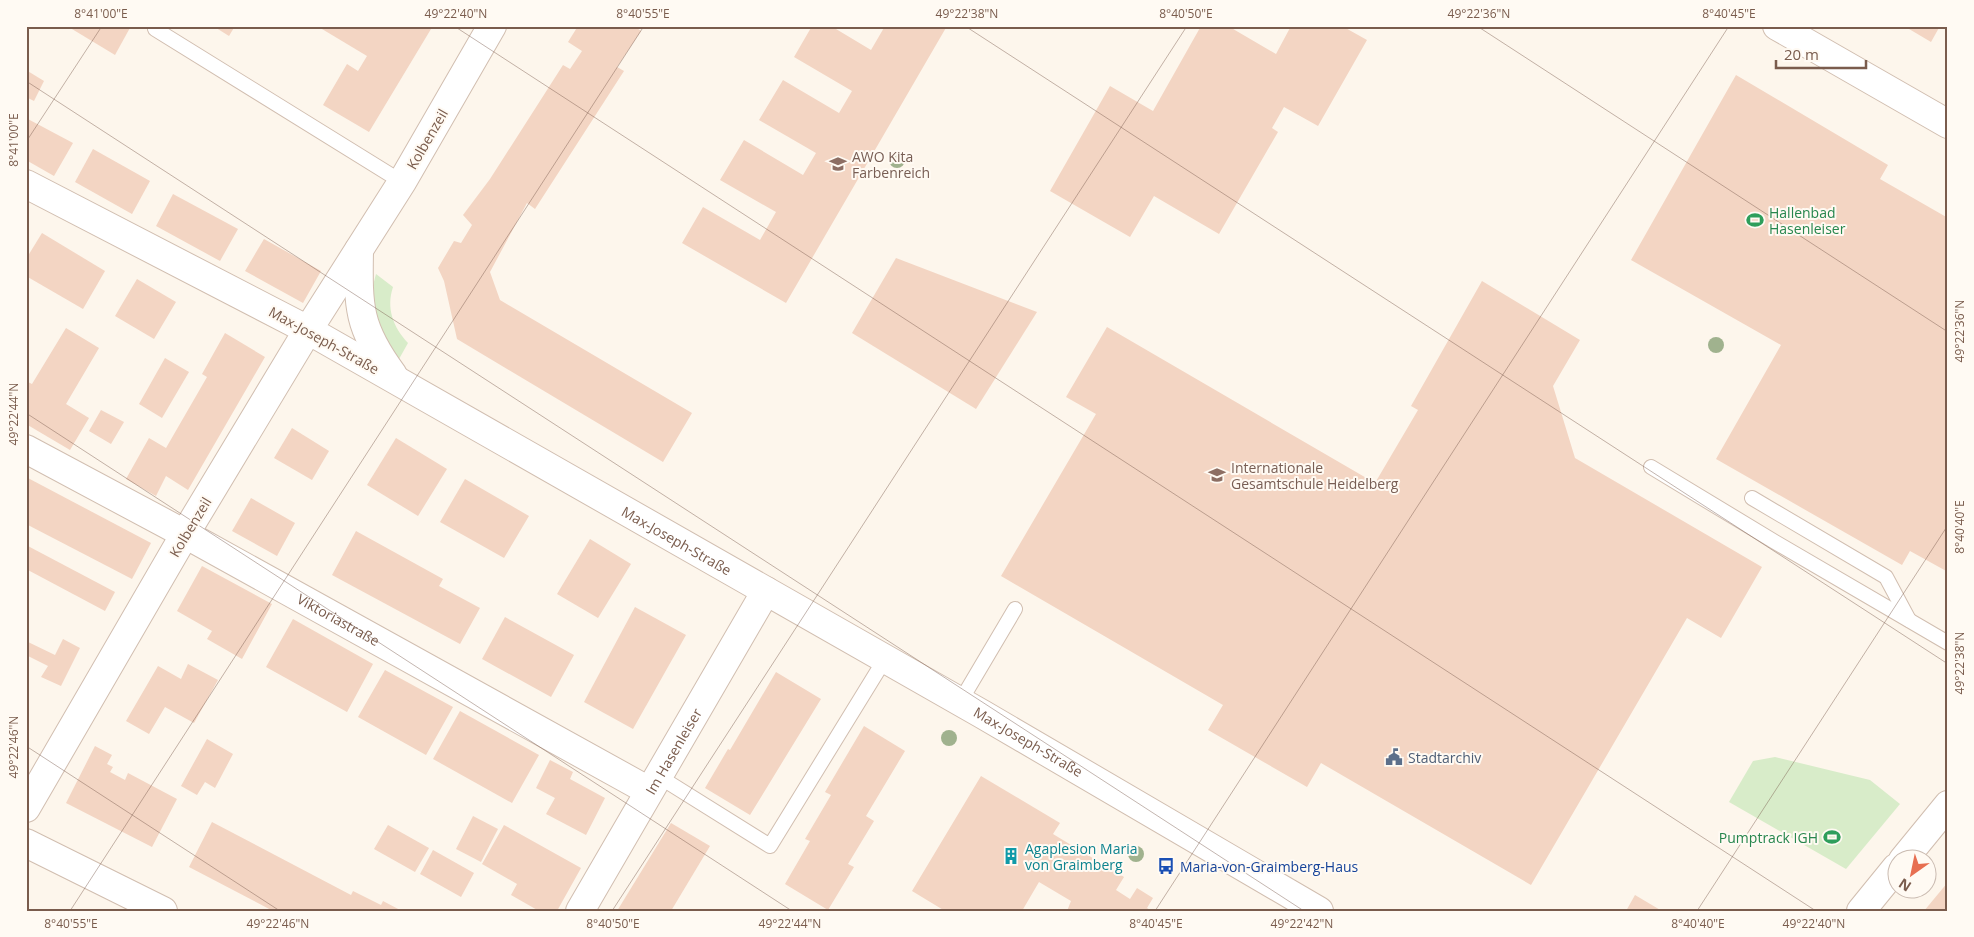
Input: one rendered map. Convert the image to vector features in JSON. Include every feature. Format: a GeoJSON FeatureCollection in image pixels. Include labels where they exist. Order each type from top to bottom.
{"type":"FeatureCollection","features":[{"type":"Feature","properties":{"kind":"street","name":"Kolbenzeil"},"geometry":{"type":"LineString","coordinates":[[26,808],[185,534],[308,330],[402,182],[492,26]]}},
{"type":"Feature","properties":{"kind":"street"},"geometry":{"type":"LineString","coordinates":[[1777,26],[1948,124]]}},
{"type":"Feature","properties":{"kind":"street","name":"Max-Joseph-Straße"},"geometry":{"type":"LineString","coordinates":[[26,184],[308,330],[960,702],[1319,911]]}},
{"type":"Feature","properties":{"kind":"street"},"geometry":{"type":"LineString","coordinates":[[359,250],[360,308],[365,330],[396,380]]}},
{"type":"Feature","properties":{"kind":"street","name":"Viktoriastraße"},"geometry":{"type":"LineString","coordinates":[[26,450],[654,783]]}},
{"type":"Feature","properties":{"kind":"street","name":"Im Hasenleiser"},"geometry":{"type":"LineString","coordinates":[[580,911],[766,591]]}},
{"type":"Feature","properties":{"kind":"street"},"geometry":{"type":"LineString","coordinates":[[1911,850],[1948,805]]}},
{"type":"Feature","properties":{"kind":"street"},"geometry":{"type":"LineString","coordinates":[[26,843],[163,911]]}},
{"type":"Feature","properties":{"kind":"street"},"geometry":{"type":"LineString","coordinates":[[1861,911],[1886,880]]}},
{"type":"Feature","properties":{"kind":"lane"},"geometry":{"type":"LineString","coordinates":[[155,29],[402,182]]}},
{"type":"Feature","properties":{"kind":"lane"},"geometry":{"type":"LineString","coordinates":[[1651,467],[1948,643]]}},
{"type":"Feature","properties":{"kind":"lane"},"geometry":{"type":"LineString","coordinates":[[1752,498],[1886,577],[1909,620]]}},
{"type":"Feature","properties":{"kind":"lane"},"geometry":{"type":"LineString","coordinates":[[960,702],[1015,609]]}},
{"type":"Feature","properties":{"kind":"lane"},"geometry":{"type":"LineString","coordinates":[[654,783],[770,846],[885,659]]}},
{"type":"Feature","properties":{"kind":"green space"},"geometry":{"type":"Polygon","coordinates":[[[376,274],[393,287],[390,302],[392,317],[398,330],[408,343],[399,359],[379,338],[371,293],[376,274]]]}},
{"type":"Feature","properties":{"kind":"green space","name":"Pumptrack IGH"},"geometry":{"type":"Polygon","coordinates":[[[1775,757],[1870,780],[1900,804],[1846,869],[1729,802],[1753,761],[1775,757]]]}},
{"type":"Feature","properties":{"kind":"building"},"geometry":{"type":"Polygon","coordinates":[[[67,26],[131,26],[115,55],[67,26]]]}},
{"type":"Feature","properties":{"kind":"building"},"geometry":{"type":"Polygon","coordinates":[[[213,26],[235,26],[229,36],[213,26]]]}},
{"type":"Feature","properties":{"kind":"building"},"geometry":{"type":"Polygon","coordinates":[[[324,26],[426,26],[431,29],[369,132],[323,105],[347,64],[358,71],[367,56],[322,29],[324,26]]]}},
{"type":"Feature","properties":{"kind":"building"},"geometry":{"type":"Polygon","coordinates":[[[578,26],[634,26],[641,31],[617,67],[624,71],[535,209],[527,203],[490,272],[500,300],[692,413],[663,462],[457,339],[444,281],[438,268],[454,241],[461,243],[472,225],[463,215],[490,179],[563,65],[570,69],[582,51],[568,42],[578,26]]]}},
{"type":"Feature","properties":{"kind":"building","name":"AWO Kita Farbenreich"},"geometry":{"type":"Polygon","coordinates":[[[812,26],[831,26],[871,50],[885,26],[947,26],[786,303],[682,243],[703,207],[760,240],[776,212],[720,180],[744,140],[803,175],[816,153],[759,120],[783,80],[839,113],[852,91],[794,57],[812,26]]]}},
{"type":"Feature","properties":{"kind":"building"},"geometry":{"type":"Polygon","coordinates":[[[1201,26],[1228,26],[1276,54],[1291,26],[1342,26],[1367,40],[1318,126],[1284,107],[1272,128],[1278,132],[1219,234],[1154,196],[1130,237],[1050,191],[1110,86],[1153,111],[1201,26]]]}},
{"type":"Feature","properties":{"kind":"building"},"geometry":{"type":"Polygon","coordinates":[[[1904,26],[1940,26],[1931,42],[1904,26]]]}},
{"type":"Feature","properties":{"kind":"building"},"geometry":{"type":"Polygon","coordinates":[[[26,70],[44,81],[34,101],[26,97],[26,70]]]}},
{"type":"Feature","properties":{"kind":"building"},"geometry":{"type":"Polygon","coordinates":[[[1736,75],[1888,165],[1880,179],[1948,218],[1948,572],[1910,551],[1902,565],[1716,459],[1781,345],[1631,260],[1736,75]]]}},
{"type":"Feature","properties":{"kind":"building"},"geometry":{"type":"Polygon","coordinates":[[[26,118],[73,143],[54,176],[26,160],[26,118]]]}},
{"type":"Feature","properties":{"kind":"building"},"geometry":{"type":"Polygon","coordinates":[[[93,149],[150,181],[132,214],[75,182],[93,149]]]}},
{"type":"Feature","properties":{"kind":"building"},"geometry":{"type":"Polygon","coordinates":[[[173,194],[238,229],[220,261],[156,226],[173,194]]]}},
{"type":"Feature","properties":{"kind":"building"},"geometry":{"type":"Polygon","coordinates":[[[42,233],[105,271],[83,309],[26,276],[26,259],[42,233]]]}},
{"type":"Feature","properties":{"kind":"building"},"geometry":{"type":"Polygon","coordinates":[[[264,239],[321,271],[303,303],[245,271],[264,239]]]}},
{"type":"Feature","properties":{"kind":"building"},"geometry":{"type":"Polygon","coordinates":[[[896,258],[1037,312],[976,409],[852,333],[896,258]]]}},
{"type":"Feature","properties":{"kind":"building"},"geometry":{"type":"Polygon","coordinates":[[[137,279],[176,302],[154,339],[115,316],[137,279]]]}},
{"type":"Feature","properties":{"kind":"building","name":"Internationale Gesamtschule Heidelberg"},"geometry":{"type":"Polygon","coordinates":[[[1482,281],[1580,340],[1553,386],[1575,458],[1762,567],[1721,638],[1687,618],[1531,885],[1321,763],[1307,787],[1208,730],[1223,705],[1001,576],[1096,414],[1066,397],[1107,327],[1375,483],[1418,410],[1411,406],[1482,281]]]}},
{"type":"Feature","properties":{"kind":"building"},"geometry":{"type":"Polygon","coordinates":[[[66,328],[99,348],[66,404],[89,418],[70,450],[26,424],[26,381],[32,384],[66,328]]]}},
{"type":"Feature","properties":{"kind":"building"},"geometry":{"type":"Polygon","coordinates":[[[225,333],[265,357],[188,490],[166,476],[156,496],[126,479],[149,438],[166,448],[207,377],[202,374],[225,333]]]}},
{"type":"Feature","properties":{"kind":"building"},"geometry":{"type":"Polygon","coordinates":[[[165,358],[189,372],[162,418],[139,404],[165,358]]]}},
{"type":"Feature","properties":{"kind":"building"},"geometry":{"type":"Polygon","coordinates":[[[101,410],[124,422],[111,444],[89,431],[101,410]]]}},
{"type":"Feature","properties":{"kind":"building"},"geometry":{"type":"Polygon","coordinates":[[[292,428],[329,451],[312,480],[274,458],[292,428]]]}},
{"type":"Feature","properties":{"kind":"building"},"geometry":{"type":"Polygon","coordinates":[[[396,438],[447,469],[418,516],[367,485],[396,438]]]}},
{"type":"Feature","properties":{"kind":"building"},"geometry":{"type":"Polygon","coordinates":[[[26,477],[151,543],[132,579],[26,524],[26,477]]]}},
{"type":"Feature","properties":{"kind":"building"},"geometry":{"type":"Polygon","coordinates":[[[465,479],[529,516],[504,558],[440,522],[465,479]]]}},
{"type":"Feature","properties":{"kind":"building"},"geometry":{"type":"Polygon","coordinates":[[[251,498],[295,523],[277,556],[232,531],[251,498]]]}},
{"type":"Feature","properties":{"kind":"building"},"geometry":{"type":"Polygon","coordinates":[[[356,531],[443,579],[439,586],[480,608],[460,644],[332,575],[356,531]]]}},
{"type":"Feature","properties":{"kind":"building"},"geometry":{"type":"Polygon","coordinates":[[[590,539],[631,564],[598,618],[557,594],[590,539]]]}},
{"type":"Feature","properties":{"kind":"building"},"geometry":{"type":"Polygon","coordinates":[[[26,545],[115,592],[105,611],[26,569],[26,545]]]}},
{"type":"Feature","properties":{"kind":"building"},"geometry":{"type":"Polygon","coordinates":[[[202,566],[272,604],[242,659],[207,639],[212,631],[177,611],[202,566]]]}},
{"type":"Feature","properties":{"kind":"building"},"geometry":{"type":"Polygon","coordinates":[[[635,607],[686,635],[633,729],[584,702],[635,607]]]}},
{"type":"Feature","properties":{"kind":"building"},"geometry":{"type":"Polygon","coordinates":[[[505,617],[574,655],[551,697],[482,659],[505,617]]]}},
{"type":"Feature","properties":{"kind":"building"},"geometry":{"type":"Polygon","coordinates":[[[293,619],[373,664],[347,712],[266,667],[293,619]]]}},
{"type":"Feature","properties":{"kind":"building"},"geometry":{"type":"Polygon","coordinates":[[[63,639],[80,648],[61,686],[41,677],[48,666],[26,655],[26,641],[55,655],[63,639]]]}},
{"type":"Feature","properties":{"kind":"building"},"geometry":{"type":"Polygon","coordinates":[[[188,664],[218,680],[194,723],[165,707],[149,734],[126,721],[158,666],[181,679],[188,664]]]}},
{"type":"Feature","properties":{"kind":"building"},"geometry":{"type":"Polygon","coordinates":[[[385,670],[453,707],[426,755],[358,717],[385,670]]]}},
{"type":"Feature","properties":{"kind":"building"},"geometry":{"type":"Polygon","coordinates":[[[776,672],[821,699],[750,815],[705,788],[776,672]]]}},
{"type":"Feature","properties":{"kind":"building"},"geometry":{"type":"Polygon","coordinates":[[[460,711],[539,755],[512,803],[433,759],[460,711]]]}},
{"type":"Feature","properties":{"kind":"building"},"geometry":{"type":"Polygon","coordinates":[[[864,726],[905,751],[866,816],[874,821],[848,864],[854,867],[828,910],[785,884],[810,841],[805,839],[831,795],[825,792],[864,726]]]}},
{"type":"Feature","properties":{"kind":"building"},"geometry":{"type":"Polygon","coordinates":[[[207,739],[233,754],[215,788],[205,782],[197,795],[181,786],[207,739]]]}},
{"type":"Feature","properties":{"kind":"building"},"geometry":{"type":"Polygon","coordinates":[[[95,746],[112,755],[107,764],[113,767],[110,772],[125,780],[128,773],[177,799],[152,847],[66,803],[95,746]]]}},
{"type":"Feature","properties":{"kind":"building"},"geometry":{"type":"Polygon","coordinates":[[[550,760],[573,772],[570,779],[605,798],[586,835],[546,814],[555,798],[536,788],[550,760]]]}},
{"type":"Feature","properties":{"kind":"building","name":"Agaplesion Maria von Graimberg"},"geometry":{"type":"Polygon","coordinates":[[[981,776],[1060,823],[1053,834],[1124,877],[1116,890],[1130,899],[1137,888],[1153,898],[1147,908],[1152,911],[1067,911],[1071,901],[1039,882],[1022,911],[945,911],[912,891],[981,776]]]}},
{"type":"Feature","properties":{"kind":"building"},"geometry":{"type":"Polygon","coordinates":[[[473,816],[498,829],[481,862],[456,849],[473,816]]]}},
{"type":"Feature","properties":{"kind":"building"},"geometry":{"type":"Polygon","coordinates":[[[212,822],[351,895],[353,891],[381,905],[383,901],[402,911],[273,911],[189,867],[212,822]]]}},
{"type":"Feature","properties":{"kind":"building"},"geometry":{"type":"Polygon","coordinates":[[[671,823],[710,846],[671,911],[617,911],[671,823]]]}},
{"type":"Feature","properties":{"kind":"building"},"geometry":{"type":"Polygon","coordinates":[[[388,825],[429,848],[415,872],[374,849],[388,825]]]}},
{"type":"Feature","properties":{"kind":"building"},"geometry":{"type":"Polygon","coordinates":[[[504,825],[581,868],[557,911],[539,911],[511,895],[517,884],[482,864],[504,825]]]}},
{"type":"Feature","properties":{"kind":"building"},"geometry":{"type":"Polygon","coordinates":[[[433,850],[474,873],[461,897],[420,874],[433,850]]]}},
{"type":"Feature","properties":{"kind":"building"},"geometry":{"type":"Polygon","coordinates":[[[1948,882],[1948,911],[1924,911],[1933,900],[1936,900],[1936,896],[1948,882]]]}},
{"type":"Feature","properties":{"kind":"building"},"geometry":{"type":"Polygon","coordinates":[[[1635,895],[1662,911],[1626,911],[1635,895]]]}},
{"type":"Feature","properties":{"kind":"place","name":"AWO Kita Farbenreich"},"geometry":{"type":"Point","coordinates":[838,164]}},
{"type":"Feature","properties":{"kind":"place","name":"Hallenbad Hasenleiser"},"geometry":{"type":"Point","coordinates":[1755,220]}},
{"type":"Feature","properties":{"kind":"place","name":"Internationale Gesamtschule Heidelberg"},"geometry":{"type":"Point","coordinates":[1217,475]}},
{"type":"Feature","properties":{"kind":"place","name":"Stadtarchiv"},"geometry":{"type":"Point","coordinates":[1394,757]}},
{"type":"Feature","properties":{"kind":"place","name":"Pumptrack IGH"},"geometry":{"type":"Point","coordinates":[1832,837]}},
{"type":"Feature","properties":{"kind":"place","name":"Agaplesion Maria von Graimberg"},"geometry":{"type":"Point","coordinates":[1011,856]}},
{"type":"Feature","properties":{"kind":"place","name":"Maria-von-Graimberg-Haus"},"geometry":{"type":"Point","coordinates":[1166,866]}}]}
